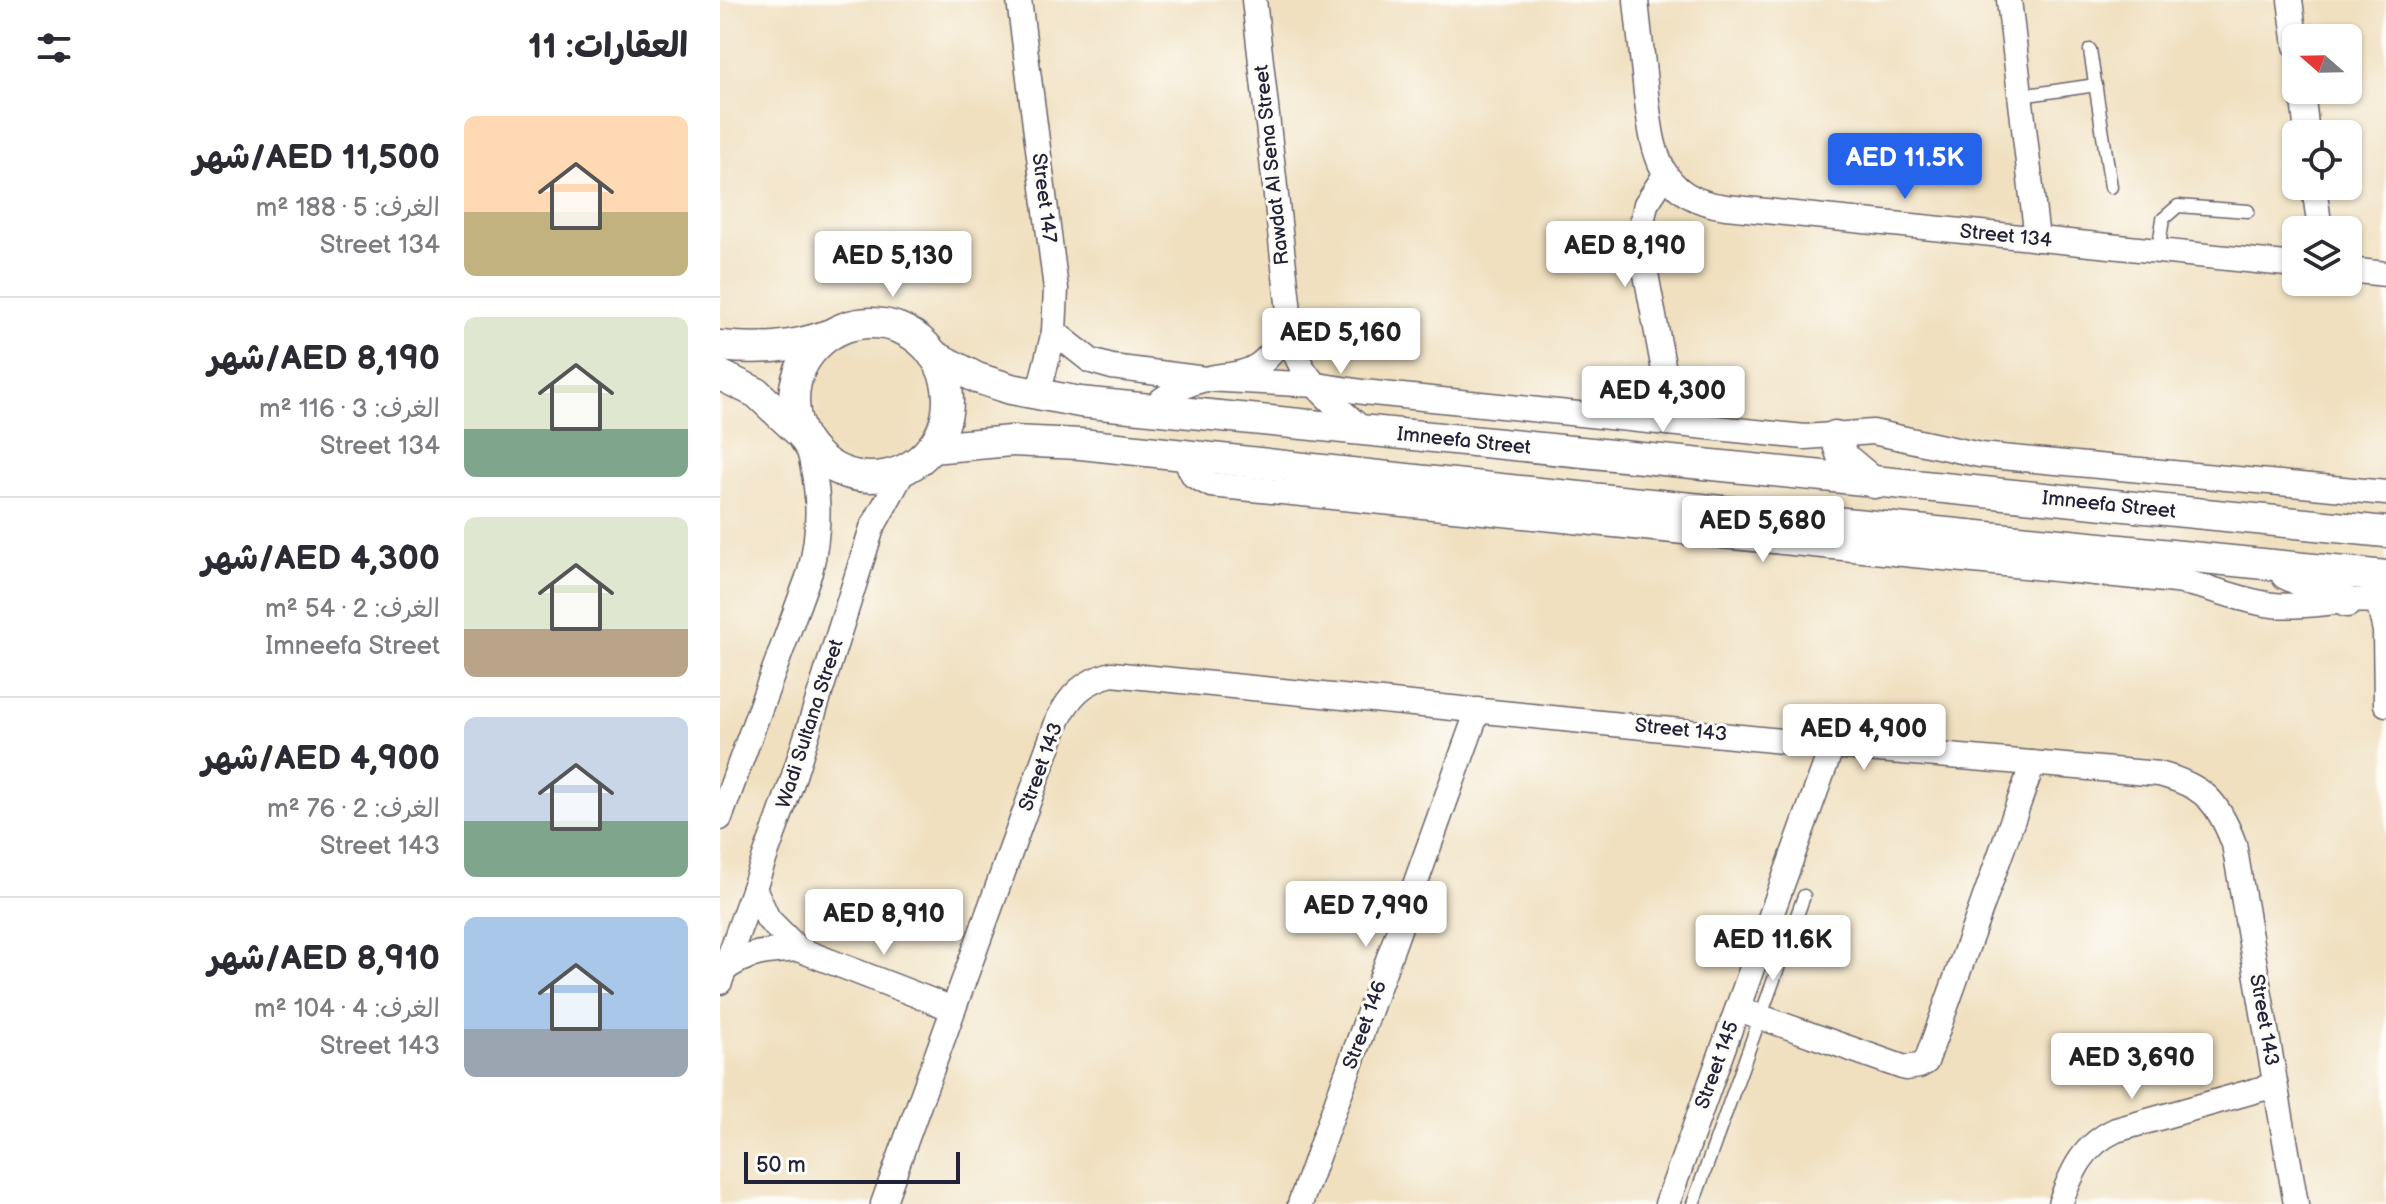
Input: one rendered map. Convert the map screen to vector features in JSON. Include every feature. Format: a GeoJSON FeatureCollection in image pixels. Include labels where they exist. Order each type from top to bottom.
{"type":"FeatureCollection","features":[{"type":"Feature","properties":{"kind":"street","name":"Street 147"},"geometry":{"type":"LineString","coordinates":[[1019,0],[1056,289],[1054,332],[1038,395]]}},
{"type":"Feature","properties":{"kind":"street","name":"Rawdat Al Sena Street"},"geometry":{"type":"LineString","coordinates":[[1255,0],[1291,329],[1290,345],[1317,385],[1364,431]]}},
{"type":"Feature","properties":{"kind":"street"},"geometry":{"type":"LineString","coordinates":[[1636,0],[1653,150],[1665,175],[1646,204],[1639,236],[1668,392],[1670,423]]}},
{"type":"Feature","properties":{"kind":"street"},"geometry":{"type":"LineString","coordinates":[[2009,0],[2037,239]]}},
{"type":"Feature","properties":{"kind":"street"},"geometry":{"type":"LineString","coordinates":[[2290,0],[2293,24]]}},
{"type":"Feature","properties":{"kind":"street","name":"Street 134"},"geometry":{"type":"LineString","coordinates":[[1665,175],[1686,195],[1712,205],[2282,264]]}},
{"type":"Feature","properties":{"kind":"street"},"geometry":{"type":"LineString","coordinates":[[2362,271],[2386,274]]}},
{"type":"Feature","properties":{"kind":"street"},"geometry":{"type":"LineString","coordinates":[[720,346],[785,347],[860,325],[888,325],[921,341],[933,355],[942,369],[948,402],[943,426],[931,448],[919,461],[904,470],[872,478],[855,476],[824,462],[757,393],[720,375]]}},
{"type":"Feature","properties":{"kind":"street"},"geometry":{"type":"LineString","coordinates":[[1148,410],[1168,394],[1205,379],[1241,374],[1254,368],[1291,329]]}},
{"type":"Feature","properties":{"kind":"street"},"geometry":{"type":"LineString","coordinates":[[1054,332],[1076,352],[1101,365],[1205,379],[1317,385],[1805,437],[1873,432],[1995,457],[2386,493]]}},
{"type":"Feature","properties":{"kind":"street"},"geometry":{"type":"LineString","coordinates":[[720,818],[815,551],[819,507],[816,474],[794,403],[801,370],[808,356],[834,333]]}},
{"type":"Feature","properties":{"kind":"street","name":"Imneefa Street"},"geometry":{"type":"LineString","coordinates":[[933,355],[977,378],[1038,395],[1148,410],[2386,532]]}},
{"type":"Feature","properties":{"kind":"street"},"geometry":{"type":"LineString","coordinates":[[1835,436],[1842,456],[1874,483]]}},
{"type":"Feature","properties":{"kind":"street"},"geometry":{"type":"LineString","coordinates":[[931,448],[1046,441],[2262,563],[2383,593]]}},
{"type":"Feature","properties":{"kind":"street"},"geometry":{"type":"LineString","coordinates":[[1183,456],[1194,476],[1220,486],[2175,581],[2206,586],[2270,605],[2311,606],[2347,602],[2383,593]]}},
{"type":"Feature","properties":{"kind":"street","name":"Wadi Sultana Street"},"geometry":{"type":"LineString","coordinates":[[722,976],[827,676],[872,528],[904,470]]}},
{"type":"Feature","properties":{"kind":"street"},"geometry":{"type":"LineString","coordinates":[[2262,563],[2347,602]]}},
{"type":"Feature","properties":{"kind":"street"},"geometry":{"type":"LineString","coordinates":[[2383,593],[2386,704]]}},
{"type":"Feature","properties":{"kind":"street","name":"Street 143"},"geometry":{"type":"LineString","coordinates":[[883,1204],[1058,720],[1066,703],[1079,689],[1095,678],[1112,674],[1832,746],[2159,774],[2182,780],[2203,791],[2216,805],[2234,844],[2296,1204]]}},
{"type":"Feature","properties":{"kind":"street","name":"Street 146"},"geometry":{"type":"LineString","coordinates":[[1300,1204],[1478,710]]}},
{"type":"Feature","properties":{"kind":"street","name":"Street 145"},"geometry":{"type":"LineString","coordinates":[[1667,1204],[1750,1013],[1832,746]]}},
{"type":"Feature","properties":{"kind":"street"},"geometry":{"type":"LineString","coordinates":[[1750,1013],[1905,1068],[1926,1062],[2033,763]]}},
{"type":"Feature","properties":{"kind":"street"},"geometry":{"type":"LineString","coordinates":[[754,888],[768,919],[798,949],[953,1009]]}},
{"type":"Feature","properties":{"kind":"street"},"geometry":{"type":"LineString","coordinates":[[722,976],[735,962],[756,953],[798,949]]}},
{"type":"Feature","properties":{"kind":"street"},"geometry":{"type":"LineString","coordinates":[[2060,1204],[2071,1173],[2084,1152],[2100,1138],[2116,1130],[2275,1085]]}},
{"type":"Feature","properties":{"kind":"lane"},"geometry":{"type":"LineString","coordinates":[[2090,50],[2111,187]]}},
{"type":"Feature","properties":{"kind":"lane"},"geometry":{"type":"LineString","coordinates":[[2020,96],[2096,85]]}},
{"type":"Feature","properties":{"kind":"lane"},"geometry":{"type":"LineString","coordinates":[[2158,251],[2163,219],[2178,206],[2248,211]]}},
{"type":"Feature","properties":{"kind":"lane"},"geometry":{"type":"LineString","coordinates":[[1693,1204],[1750,1013],[1804,896]]}}]}
